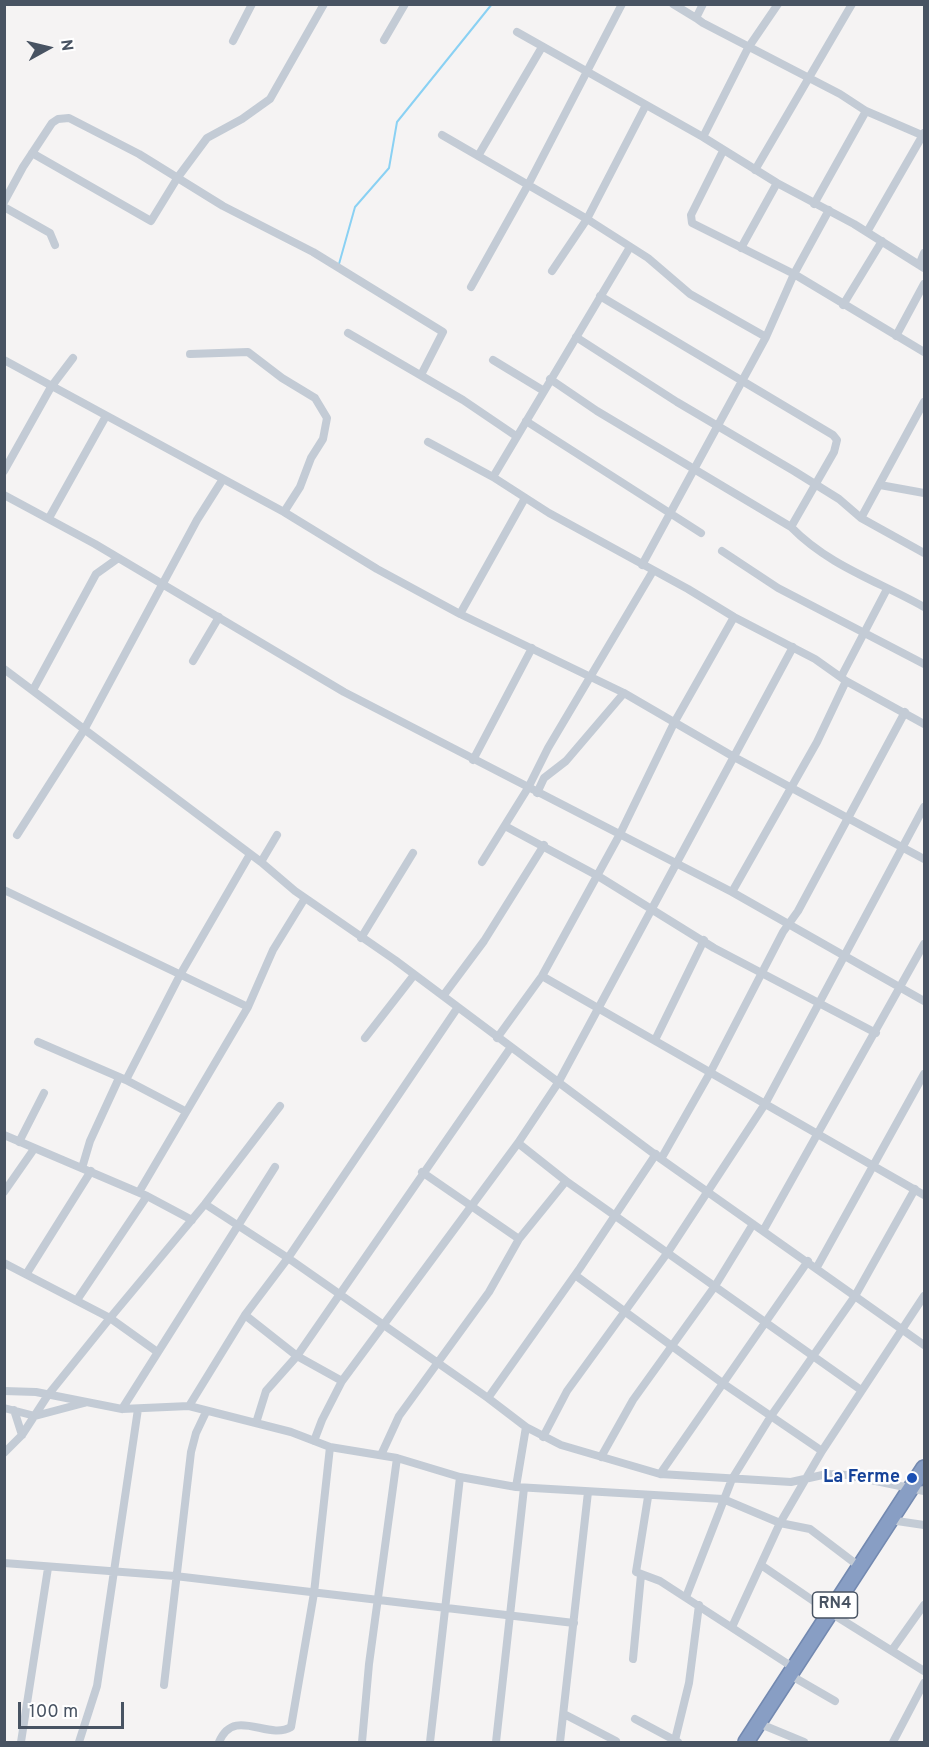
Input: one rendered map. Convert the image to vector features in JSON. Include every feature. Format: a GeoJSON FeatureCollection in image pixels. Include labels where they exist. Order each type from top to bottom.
{"type":"FeatureCollection","features":[{"type":"Feature","properties":{"kind":"highway","name":"RN4"},"geometry":{"type":"LineString","coordinates":[[746,1743],[890,1520],[918,1490],[924,1468]]}},
{"type":"Feature","properties":{"kind":"street"},"geometry":{"type":"LineString","coordinates":[[233,41],[252,4]]}},
{"type":"Feature","properties":{"kind":"street"},"geometry":{"type":"LineString","coordinates":[[32,153],[152,221],[178,177],[207,138],[242,120],[270,99],[324,4]]}},
{"type":"Feature","properties":{"kind":"street"},"geometry":{"type":"LineString","coordinates":[[384,40],[405,4]]}},
{"type":"Feature","properties":{"kind":"street"},"geometry":{"type":"LineString","coordinates":[[471,287],[528,185],[622,4]]}},
{"type":"Feature","properties":{"kind":"street"},"geometry":{"type":"LineString","coordinates":[[673,4],[748,48],[810,78],[866,111],[924,134],[867,232]]}},
{"type":"Feature","properties":{"kind":"street"},"geometry":{"type":"LineString","coordinates":[[696,18],[703,4]]}},
{"type":"Feature","properties":{"kind":"street"},"geometry":{"type":"LineString","coordinates":[[703,137],[748,48],[778,4]]}},
{"type":"Feature","properties":{"kind":"street"},"geometry":{"type":"LineString","coordinates":[[755,170],[852,4]]}},
{"type":"Feature","properties":{"kind":"street"},"geometry":{"type":"LineString","coordinates":[[517,32],[703,137],[777,183],[867,232],[922,267],[924,253]]}},
{"type":"Feature","properties":{"kind":"street"},"geometry":{"type":"LineString","coordinates":[[478,156],[542,47]]}},
{"type":"Feature","properties":{"kind":"street"},"geometry":{"type":"LineString","coordinates":[[552,271],[587,219],[646,105]]}},
{"type":"Feature","properties":{"kind":"street"},"geometry":{"type":"LineString","coordinates":[[814,204],[866,111]]}},
{"type":"Feature","properties":{"kind":"street"},"geometry":{"type":"LineString","coordinates":[[4,202],[52,123],[58,119],[69,118],[178,177],[223,206],[313,252],[443,332],[421,375]]}},
{"type":"Feature","properties":{"kind":"street"},"geometry":{"type":"LineString","coordinates":[[442,135],[587,219],[630,247],[690,294],[766,337]]}},
{"type":"Feature","properties":{"kind":"street"},"geometry":{"type":"LineString","coordinates":[[723,151],[691,219],[695,225],[794,274],[924,352]]}},
{"type":"Feature","properties":{"kind":"street"},"geometry":{"type":"LineString","coordinates":[[741,248],[777,183]]}},
{"type":"Feature","properties":{"kind":"street"},"geometry":{"type":"LineString","coordinates":[[4,207],[50,233],[55,245]]}},
{"type":"Feature","properties":{"kind":"street"},"geometry":{"type":"LineString","coordinates":[[642,565],[766,337],[794,274],[829,210]]}},
{"type":"Feature","properties":{"kind":"street"},"geometry":{"type":"LineString","coordinates":[[843,305],[882,241]]}},
{"type":"Feature","properties":{"kind":"street"},"geometry":{"type":"LineString","coordinates":[[494,477],[516,436],[630,247]]}},
{"type":"Feature","properties":{"kind":"street"},"geometry":{"type":"LineString","coordinates":[[896,336],[924,284]]}},
{"type":"Feature","properties":{"kind":"street"},"geometry":{"type":"LineString","coordinates":[[600,296],[833,435],[837,440],[834,452],[791,527]]}},
{"type":"Feature","properties":{"kind":"street"},"geometry":{"type":"LineString","coordinates":[[348,333],[421,375],[516,436]]}},
{"type":"Feature","properties":{"kind":"street"},"geometry":{"type":"LineString","coordinates":[[576,337],[816,485],[861,518],[924,553]]}},
{"type":"Feature","properties":{"kind":"street"},"geometry":{"type":"LineString","coordinates":[[190,354],[248,352],[282,378],[315,398],[327,418],[323,439],[311,458],[300,488],[284,512]]}},
{"type":"Feature","properties":{"kind":"street"},"geometry":{"type":"LineString","coordinates":[[4,471],[51,387],[73,357]]}},
{"type":"Feature","properties":{"kind":"street"},"geometry":{"type":"LineString","coordinates":[[4,360],[284,512],[354,557],[460,614],[624,693],[735,757],[924,859]]}},
{"type":"Feature","properties":{"kind":"street"},"geometry":{"type":"LineString","coordinates":[[493,360],[543,391]]}},
{"type":"Feature","properties":{"kind":"street"},"geometry":{"type":"LineString","coordinates":[[550,379],[693,470],[791,527],[809,545],[834,562],[924,607]]}},
{"type":"Feature","properties":{"kind":"street"},"geometry":{"type":"LineString","coordinates":[[861,518],[924,402]]}},
{"type":"Feature","properties":{"kind":"street"},"geometry":{"type":"LineString","coordinates":[[49,518],[106,416]]}},
{"type":"Feature","properties":{"kind":"street"},"geometry":{"type":"LineString","coordinates":[[526,421],[700,533]]}},
{"type":"Feature","properties":{"kind":"street"},"geometry":{"type":"LineString","coordinates":[[428,442],[494,477],[525,498],[734,618],[793,647],[843,679],[924,724]]}},
{"type":"Feature","properties":{"kind":"street"},"geometry":{"type":"LineString","coordinates":[[17,835],[84,730],[197,520],[223,479]]}},
{"type":"Feature","properties":{"kind":"street"},"geometry":{"type":"LineString","coordinates":[[880,485],[924,493]]}},
{"type":"Feature","properties":{"kind":"street"},"geometry":{"type":"LineString","coordinates":[[4,495],[49,518],[219,616],[319,677],[473,760],[732,892],[924,1001]]}},
{"type":"Feature","properties":{"kind":"street"},"geometry":{"type":"LineString","coordinates":[[460,614],[525,498]]}},
{"type":"Feature","properties":{"kind":"street"},"geometry":{"type":"LineString","coordinates":[[722,551],[778,588],[924,664]]}},
{"type":"Feature","properties":{"kind":"street"},"geometry":{"type":"LineString","coordinates":[[33,690],[96,574],[117,559]]}},
{"type":"Feature","properties":{"kind":"street"},"geometry":{"type":"LineString","coordinates":[[482,862],[528,788],[653,571]]}},
{"type":"Feature","properties":{"kind":"street"},"geometry":{"type":"LineString","coordinates":[[732,892],[792,788],[864,632],[887,589]]}},
{"type":"Feature","properties":{"kind":"street"},"geometry":{"type":"LineString","coordinates":[[193,661],[219,616]]}},
{"type":"Feature","properties":{"kind":"street"},"geometry":{"type":"LineString","coordinates":[[497,1038],[542,976],[620,834],[674,723],[734,618]]}},
{"type":"Feature","properties":{"kind":"street"},"geometry":{"type":"LineString","coordinates":[[314,1441],[342,1381],[518,1143],[558,1083],[596,1008],[653,909],[674,864],[735,757],[793,647]]}},
{"type":"Feature","properties":{"kind":"street"},"geometry":{"type":"LineString","coordinates":[[473,760],[532,648]]}},
{"type":"Feature","properties":{"kind":"street"},"geometry":{"type":"LineString","coordinates":[[4,669],[249,856],[261,862],[305,898],[443,996],[558,1083],[753,1224],[817,1267],[924,1345]]}},
{"type":"Feature","properties":{"kind":"street"},"geometry":{"type":"LineString","coordinates":[[537,793],[544,778],[566,762],[624,693]]}},
{"type":"Feature","properties":{"kind":"street"},"geometry":{"type":"LineString","coordinates":[[488,1398],[575,1275],[614,1215],[659,1156],[711,1071],[762,972],[905,712]]}},
{"type":"Feature","properties":{"kind":"street"},"geometry":{"type":"LineString","coordinates":[[543,1437],[567,1391],[668,1252],[765,1104],[817,1003],[924,807]]}},
{"type":"Feature","properties":{"kind":"street"},"geometry":{"type":"LineString","coordinates":[[505,826],[598,876],[781,985],[876,1033]]}},
{"type":"Feature","properties":{"kind":"street"},"geometry":{"type":"LineString","coordinates":[[261,862],[277,835]]}},
{"type":"Feature","properties":{"kind":"street"},"geometry":{"type":"LineString","coordinates":[[443,996],[484,941],[544,845]]}},
{"type":"Feature","properties":{"kind":"street"},"geometry":{"type":"LineString","coordinates":[[361,938],[413,853]]}},
{"type":"Feature","properties":{"kind":"street"},"geometry":{"type":"LineString","coordinates":[[27,1273],[86,1170],[90,1141],[122,1079],[249,856]]}},
{"type":"Feature","properties":{"kind":"street"},"geometry":{"type":"LineString","coordinates":[[4,890],[248,1007]]}},
{"type":"Feature","properties":{"kind":"street"},"geometry":{"type":"LineString","coordinates":[[78,1300],[143,1194],[185,1111],[248,1007],[265,966],[305,898]]}},
{"type":"Feature","properties":{"kind":"street"},"geometry":{"type":"LineString","coordinates":[[655,1040],[704,940]]}},
{"type":"Feature","properties":{"kind":"street"},"geometry":{"type":"LineString","coordinates":[[763,1231],[902,988],[924,944]]}},
{"type":"Feature","properties":{"kind":"street"},"geometry":{"type":"LineString","coordinates":[[365,1038],[414,975]]}},
{"type":"Feature","properties":{"kind":"street"},"geometry":{"type":"LineString","coordinates":[[542,976],[765,1104],[921,1190],[855,1296],[771,1416],[732,1479],[686,1597]]}},
{"type":"Feature","properties":{"kind":"street"},"geometry":{"type":"LineString","coordinates":[[189,1406],[245,1315],[288,1258],[458,1007]]}},
{"type":"Feature","properties":{"kind":"street"},"geometry":{"type":"LineString","coordinates":[[38,1042],[122,1079],[185,1111]]}},
{"type":"Feature","properties":{"kind":"street"},"geometry":{"type":"LineString","coordinates":[[256,1423],[266,1391],[297,1356],[422,1172],[511,1047]]}},
{"type":"Feature","properties":{"kind":"street"},"geometry":{"type":"LineString","coordinates":[[817,1267],[876,1166],[924,1074]]}},
{"type":"Feature","properties":{"kind":"street"},"geometry":{"type":"LineString","coordinates":[[19,1142],[44,1093]]}},
{"type":"Feature","properties":{"kind":"street"},"geometry":{"type":"LineString","coordinates":[[4,1453],[22,1435],[48,1395],[205,1204],[280,1106]]}},
{"type":"Feature","properties":{"kind":"street"},"geometry":{"type":"LineString","coordinates":[[4,1135],[143,1194],[192,1220]]}},
{"type":"Feature","properties":{"kind":"street"},"geometry":{"type":"LineString","coordinates":[[518,1143],[566,1181],[861,1390]]}},
{"type":"Feature","properties":{"kind":"street"},"geometry":{"type":"LineString","coordinates":[[4,1192],[34,1149]]}},
{"type":"Feature","properties":{"kind":"street"},"geometry":{"type":"LineString","coordinates":[[122,1409],[156,1350],[239,1227],[275,1167]]}},
{"type":"Feature","properties":{"kind":"street"},"geometry":{"type":"LineString","coordinates":[[422,1172],[519,1239]]}},
{"type":"Feature","properties":{"kind":"street"},"geometry":{"type":"LineString","coordinates":[[381,1455],[399,1416],[489,1292],[519,1239],[566,1181]]}},
{"type":"Feature","properties":{"kind":"street"},"geometry":{"type":"LineString","coordinates":[[205,1204],[288,1258],[543,1437],[600,1457],[660,1474],[791,1482],[807,1478],[847,1475],[918,1490]]}},
{"type":"Feature","properties":{"kind":"street"},"geometry":{"type":"LineString","coordinates":[[600,1457],[633,1400],[715,1286],[753,1224]]}},
{"type":"Feature","properties":{"kind":"street"},"geometry":{"type":"LineString","coordinates":[[660,1474],[721,1382],[808,1261]]}},
{"type":"Feature","properties":{"kind":"street"},"geometry":{"type":"LineString","coordinates":[[4,1263],[110,1318],[156,1350]]}},
{"type":"Feature","properties":{"kind":"street"},"geometry":{"type":"LineString","coordinates":[[575,1275],[721,1382],[822,1451]]}},
{"type":"Feature","properties":{"kind":"street"},"geometry":{"type":"LineString","coordinates":[[732,1627],[780,1523],[822,1451],[924,1296]]}},
{"type":"Feature","properties":{"kind":"street"},"geometry":{"type":"LineString","coordinates":[[245,1315],[297,1356],[342,1381]]}},
{"type":"Feature","properties":{"kind":"street"},"geometry":{"type":"LineString","coordinates":[[4,1391],[48,1395],[122,1409],[189,1406],[291,1431],[330,1448],[397,1458],[460,1477],[520,1488],[648,1497],[723,1499],[780,1523],[810,1529],[860,1567]]}},
{"type":"Feature","properties":{"kind":"street"},"geometry":{"type":"LineString","coordinates":[[15,1391],[9,1409],[22,1435]]}},
{"type":"Feature","properties":{"kind":"street"},"geometry":{"type":"LineString","coordinates":[[9,1409],[35,1416],[85,1403]]}},
{"type":"Feature","properties":{"kind":"street"},"geometry":{"type":"LineString","coordinates":[[79,1743],[97,1686],[108,1596],[116,1573],[138,1409]]}},
{"type":"Feature","properties":{"kind":"street"},"geometry":{"type":"LineString","coordinates":[[164,1685],[191,1452],[196,1433],[206,1412]]}},
{"type":"Feature","properties":{"kind":"street"},"geometry":{"type":"LineString","coordinates":[[496,1743],[511,1617],[526,1427]]}},
{"type":"Feature","properties":{"kind":"street"},"geometry":{"type":"LineString","coordinates":[[219,1743],[223,1733],[233,1727],[248,1725],[277,1731],[291,1727],[314,1593],[330,1448]]}},
{"type":"Feature","properties":{"kind":"street"},"geometry":{"type":"LineString","coordinates":[[362,1743],[397,1458]]}},
{"type":"Feature","properties":{"kind":"street"},"geometry":{"type":"LineString","coordinates":[[430,1743],[460,1477]]}},
{"type":"Feature","properties":{"kind":"street"},"geometry":{"type":"LineString","coordinates":[[560,1743],[588,1492]]}},
{"type":"Feature","properties":{"kind":"street"},"geometry":{"type":"LineString","coordinates":[[648,1497],[635,1570],[641,1575],[651,1576],[699,1605],[835,1701]]}},
{"type":"Feature","properties":{"kind":"street"},"geometry":{"type":"LineString","coordinates":[[890,1520],[924,1525]]}},
{"type":"Feature","properties":{"kind":"street"},"geometry":{"type":"LineString","coordinates":[[4,1563],[175,1576],[574,1623]]}},
{"type":"Feature","properties":{"kind":"street"},"geometry":{"type":"LineString","coordinates":[[761,1565],[831,1613],[924,1671]]}},
{"type":"Feature","properties":{"kind":"street"},"geometry":{"type":"LineString","coordinates":[[21,1743],[48,1568]]}},
{"type":"Feature","properties":{"kind":"street"},"geometry":{"type":"LineString","coordinates":[[633,1659],[641,1575]]}},
{"type":"Feature","properties":{"kind":"street"},"geometry":{"type":"LineString","coordinates":[[635,1719],[677,1741],[689,1683],[699,1605]]}},
{"type":"Feature","properties":{"kind":"street"},"geometry":{"type":"LineString","coordinates":[[892,1650],[924,1608]]}},
{"type":"Feature","properties":{"kind":"street"},"geometry":{"type":"LineString","coordinates":[[893,1743],[924,1683]]}},
{"type":"Feature","properties":{"kind":"street"},"geometry":{"type":"LineString","coordinates":[[564,1714],[616,1741]]}},
{"type":"Feature","properties":{"kind":"street"},"geometry":{"type":"LineString","coordinates":[[758,1724],[804,1743]]}},
{"type":"Feature","properties":{"kind":"waterway"},"geometry":{"type":"LineString","coordinates":[[339,264],[355,207],[389,168],[397,122],[492,4]]}},
{"type":"Feature","properties":{"kind":"place","name":"La Ferme"},"geometry":{"type":"Point","coordinates":[912,1478]}}]}
